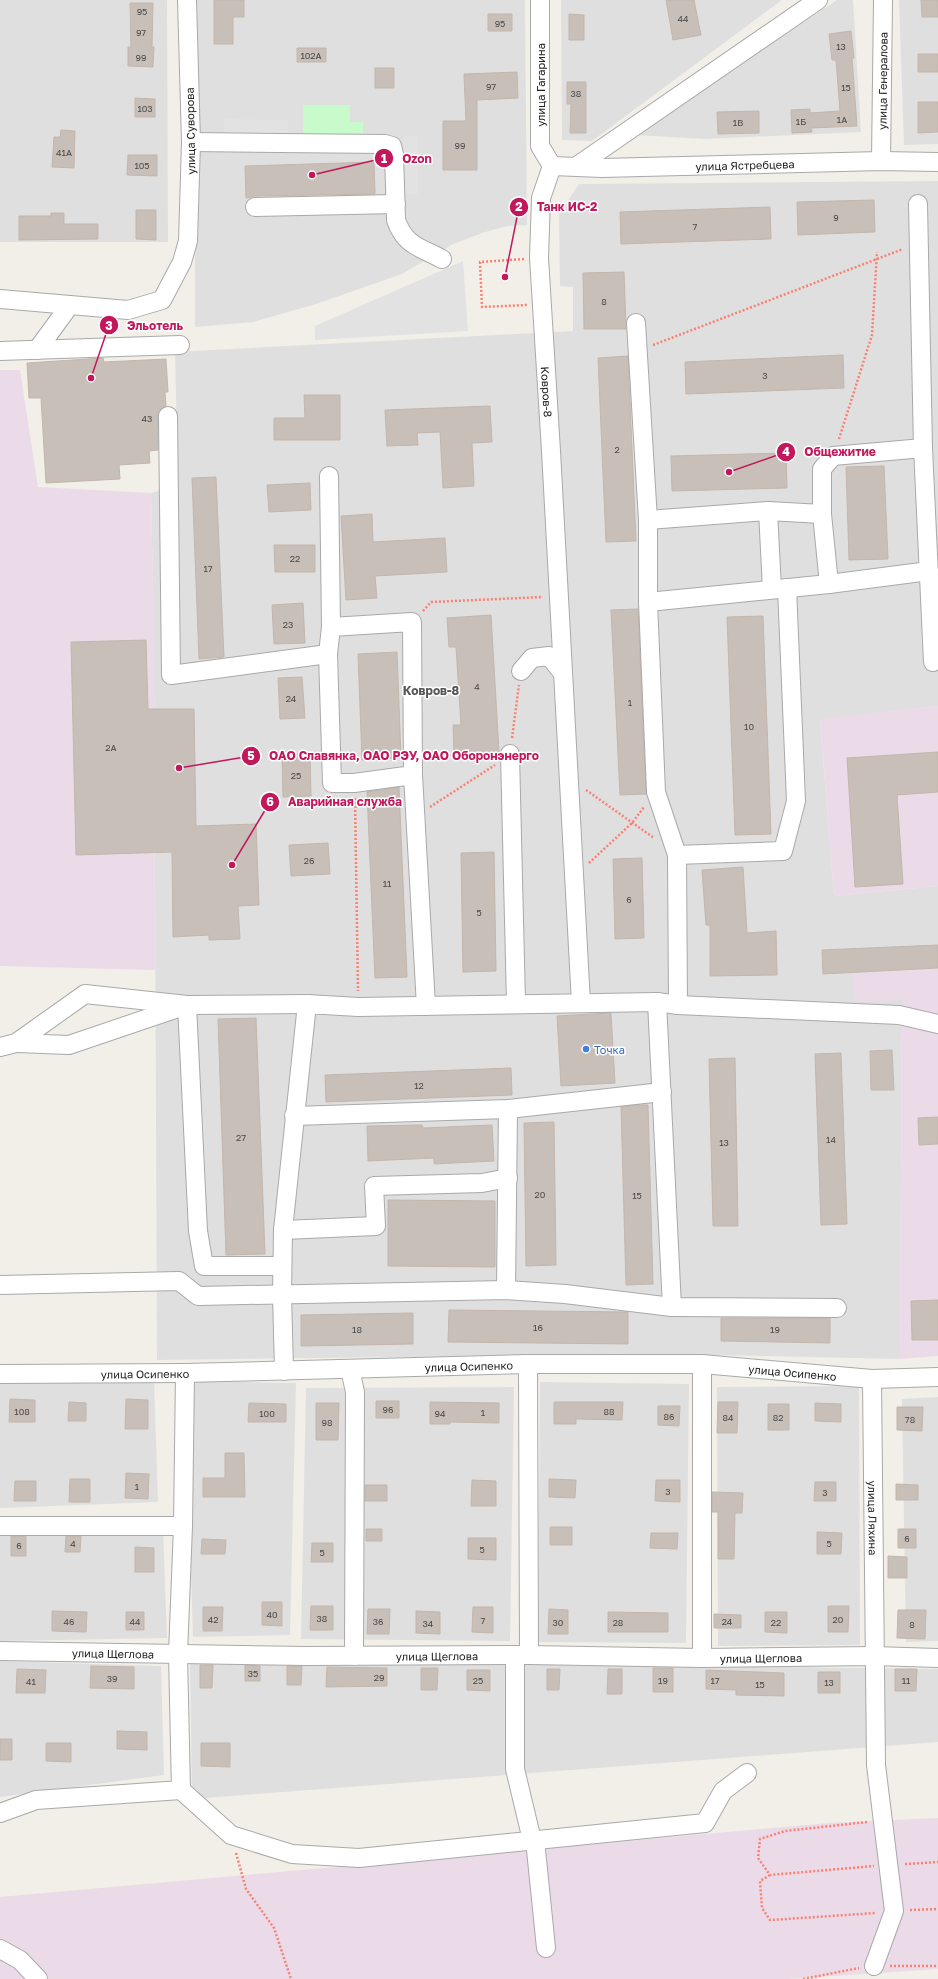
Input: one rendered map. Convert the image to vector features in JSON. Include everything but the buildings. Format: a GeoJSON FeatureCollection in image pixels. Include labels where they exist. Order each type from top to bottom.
{"type":"FeatureCollection","features":[{"type":"Feature","properties":{"kind":"street","name":"улица Суворова"},"geometry":{"type":"LineString","coordinates":[[0,299],[128,310],[162,300],[182,262],[188,241],[191,142],[187,0]]}},
{"type":"Feature","properties":{"kind":"street","name":"улица Гагарина"},"geometry":{"type":"LineString","coordinates":[[540,0],[540,146],[552,166]]}},
{"type":"Feature","properties":{"kind":"street"},"geometry":{"type":"LineString","coordinates":[[577,166],[818,0]]}},
{"type":"Feature","properties":{"kind":"street","name":"улица Генералова"},"geometry":{"type":"LineString","coordinates":[[881,161],[883,0]]}},
{"type":"Feature","properties":{"kind":"street"},"geometry":{"type":"LineString","coordinates":[[191,142],[385,144],[392,146],[394,154],[396,220],[403,237],[442,259]]}},
{"type":"Feature","properties":{"kind":"street","name":"улица Ястребцева"},"geometry":{"type":"LineString","coordinates":[[552,166],[602,168],[881,161],[938,162]]}},
{"type":"Feature","properties":{"kind":"street","name":"Ковров-8"},"geometry":{"type":"LineString","coordinates":[[552,166],[541,198],[539,258],[581,1003]]}},
{"type":"Feature","properties":{"kind":"street"},"geometry":{"type":"LineString","coordinates":[[255,207],[396,204]]}},
{"type":"Feature","properties":{"kind":"street"},"geometry":{"type":"LineString","coordinates":[[918,204],[920,243],[923,448],[933,662]]}},
{"type":"Feature","properties":{"kind":"street"},"geometry":{"type":"LineString","coordinates":[[37,350],[70,305]]}},
{"type":"Feature","properties":{"kind":"street"},"geometry":{"type":"LineString","coordinates":[[636,323],[648,520],[648,602],[656,792],[677,855],[678,1005]]}},
{"type":"Feature","properties":{"kind":"street"},"geometry":{"type":"LineString","coordinates":[[0,351],[180,345]]}},
{"type":"Feature","properties":{"kind":"street"},"geometry":{"type":"LineString","coordinates":[[168,416],[171,675],[328,654]]}},
{"type":"Feature","properties":{"kind":"street"},"geometry":{"type":"LineString","coordinates":[[829,584],[822,514],[822,469],[834,456],[923,448]]}},
{"type":"Feature","properties":{"kind":"street"},"geometry":{"type":"LineString","coordinates":[[329,476],[331,627],[328,654],[332,784],[354,783],[413,775]]}},
{"type":"Feature","properties":{"kind":"street"},"geometry":{"type":"LineString","coordinates":[[648,520],[768,512],[822,514]]}},
{"type":"Feature","properties":{"kind":"street"},"geometry":{"type":"LineString","coordinates":[[677,855],[783,851],[796,801],[780,588],[768,512]]}},
{"type":"Feature","properties":{"kind":"street"},"geometry":{"type":"LineString","coordinates":[[648,602],[829,584],[929,571]]}},
{"type":"Feature","properties":{"kind":"street"},"geometry":{"type":"LineString","coordinates":[[331,627],[412,622],[413,775],[417,816],[426,1006]]}},
{"type":"Feature","properties":{"kind":"street"},"geometry":{"type":"LineString","coordinates":[[521,670],[532,658],[549,656],[562,672]]}},
{"type":"Feature","properties":{"kind":"street"},"geometry":{"type":"LineString","coordinates":[[510,754],[516,1003]]}},
{"type":"Feature","properties":{"kind":"street"},"geometry":{"type":"LineString","coordinates":[[8,1045],[85,994],[187,1005],[307,1004],[358,1007],[516,1003],[657,1002],[678,1005],[899,1015],[938,1024]]}},
{"type":"Feature","properties":{"kind":"street"},"geometry":{"type":"LineString","coordinates":[[657,1002],[672,1307]]}},
{"type":"Feature","properties":{"kind":"street"},"geometry":{"type":"LineString","coordinates":[[284,1371],[282,1294],[283,1230],[307,1004]]}},
{"type":"Feature","properties":{"kind":"street"},"geometry":{"type":"LineString","coordinates":[[8,1045],[69,1045],[187,1005]]}},
{"type":"Feature","properties":{"kind":"street"},"geometry":{"type":"LineString","coordinates":[[187,1005],[198,1231],[204,1266],[282,1266]]}},
{"type":"Feature","properties":{"kind":"street"},"geometry":{"type":"LineString","coordinates":[[294,1116],[508,1109],[662,1092]]}},
{"type":"Feature","properties":{"kind":"street"},"geometry":{"type":"LineString","coordinates":[[506,1290],[508,1109]]}},
{"type":"Feature","properties":{"kind":"street"},"geometry":{"type":"LineString","coordinates":[[283,1230],[376,1226],[374,1186],[482,1183],[508,1178]]}},
{"type":"Feature","properties":{"kind":"street"},"geometry":{"type":"LineString","coordinates":[[0,1285],[179,1281],[198,1296],[506,1290],[565,1294],[672,1307],[836,1308]]}},
{"type":"Feature","properties":{"kind":"street"},"geometry":{"type":"LineString","coordinates":[[528,1364],[522,1655],[515,1769],[533,1840],[546,1948]]}},
{"type":"Feature","properties":{"kind":"street","name":"улица Осипенко"},"geometry":{"type":"LineString","coordinates":[[0,1374],[185,1373],[528,1364],[702,1364],[872,1379],[938,1377]]}},
{"type":"Feature","properties":{"kind":"street"},"geometry":{"type":"LineString","coordinates":[[702,1364],[702,1658]]}},
{"type":"Feature","properties":{"kind":"street"},"geometry":{"type":"LineString","coordinates":[[350,1369],[355,1392],[354,1656]]}},
{"type":"Feature","properties":{"kind":"street"},"geometry":{"type":"LineString","coordinates":[[181,1790],[178,1654],[183,1526],[185,1373]]}},
{"type":"Feature","properties":{"kind":"street","name":"улица Ляхина"},"geometry":{"type":"LineString","coordinates":[[872,1379],[876,1765],[894,1911]]}},
{"type":"Feature","properties":{"kind":"street"},"geometry":{"type":"LineString","coordinates":[[0,1526],[183,1526]]}},
{"type":"Feature","properties":{"kind":"street","name":"улица Щеглова"},"geometry":{"type":"LineString","coordinates":[[0,1651],[354,1656],[522,1655],[702,1658],[874,1656],[938,1658]]}},
{"type":"Feature","properties":{"kind":"street"},"geometry":{"type":"LineString","coordinates":[[0,1813],[36,1800],[181,1790],[231,1835],[292,1854],[359,1858],[705,1823],[723,1790],[747,1773]]}},
{"type":"Feature","properties":{"kind":"street"},"geometry":{"type":"LineString","coordinates":[[874,1966],[894,1911]]}},
{"type":"Feature","properties":{"kind":"street"},"geometry":{"type":"LineString","coordinates":[[0,1949],[20,1960],[38,1979]]}},
{"type":"Feature","properties":{"kind":"path"},"geometry":{"type":"LineString","coordinates":[[638,351],[920,243]]}},
{"type":"Feature","properties":{"kind":"path"},"geometry":{"type":"LineString","coordinates":[[834,456],[872,335],[876,252]]}},
{"type":"Feature","properties":{"kind":"path"},"geometry":{"type":"LineString","coordinates":[[539,258],[480,262],[482,307],[542,305]]}},
{"type":"Feature","properties":{"kind":"path"},"geometry":{"type":"LineString","coordinates":[[412,622],[432,602],[558,596]]}},
{"type":"Feature","properties":{"kind":"path"},"geometry":{"type":"LineString","coordinates":[[417,816],[510,754],[521,670]]}},
{"type":"Feature","properties":{"kind":"path"},"geometry":{"type":"LineString","coordinates":[[568,777],[677,855]]}},
{"type":"Feature","properties":{"kind":"path"},"geometry":{"type":"LineString","coordinates":[[354,783],[358,1007]]}},
{"type":"Feature","properties":{"kind":"path"},"geometry":{"type":"LineString","coordinates":[[575,877],[632,823],[656,792]]}},
{"type":"Feature","properties":{"kind":"path"},"geometry":{"type":"LineString","coordinates":[[770,1875],[758,1858],[760,1839],[785,1831],[883,1820]]}},
{"type":"Feature","properties":{"kind":"path"},"geometry":{"type":"LineString","coordinates":[[231,1835],[246,1889],[274,1928],[291,1979]]}},
{"type":"Feature","properties":{"kind":"path"},"geometry":{"type":"LineString","coordinates":[[938,1862],[770,1875],[760,1881],[762,1908],[770,1920],[938,1909]]}},
{"type":"Feature","properties":{"kind":"shaded area"},"geometry":{"type":"Polygon","coordinates":[[[0,0],[167,0],[168,242],[0,242],[0,0]]]}},
{"type":"Feature","properties":{"kind":"shaded area"},"geometry":{"type":"Polygon","coordinates":[[[194,0],[525,0],[527,225],[507,226],[482,233],[453,244],[402,274],[316,304],[253,322],[195,327],[194,0]]]}},
{"type":"Feature","properties":{"kind":"shaded area"},"geometry":{"type":"Polygon","coordinates":[[[561,0],[782,0],[592,141],[562,140],[561,0]]]}},
{"type":"Feature","properties":{"kind":"shaded area"},"geometry":{"type":"Polygon","coordinates":[[[837,0],[853,0],[861,132],[705,139],[635,135],[837,0]]]}},
{"type":"Feature","properties":{"kind":"shaded area"},"geometry":{"type":"Polygon","coordinates":[[[899,0],[938,0],[938,144],[904,145],[899,0]]]}},
{"type":"Feature","properties":{"kind":"shaded area"},"geometry":{"type":"Polygon","coordinates":[[[224,119],[288,120],[288,135],[224,134],[224,119]]]}},
{"type":"Feature","properties":{"kind":"shaded area"},"geometry":{"type":"Polygon","coordinates":[[[403,136],[417,136],[418,194],[404,194],[403,136]]]}},
{"type":"Feature","properties":{"kind":"shaded area"},"geometry":{"type":"Polygon","coordinates":[[[938,181],[938,706],[820,720],[834,896],[938,886],[938,950],[902,1000],[900,1359],[664,1354],[157,1360],[154,637],[151,493],[178,486],[175,352],[573,331],[573,287],[560,286],[559,214],[579,184],[938,181]]]}},
{"type":"Feature","properties":{"kind":"shaded area"},"geometry":{"type":"Polygon","coordinates":[[[463,261],[468,331],[315,340],[315,326],[463,261]]]}},
{"type":"Feature","properties":{"kind":"shaded area"},"geometry":{"type":"Polygon","coordinates":[[[0,370],[20,370],[38,487],[151,493],[154,637],[155,970],[0,966],[0,370]]]}},
{"type":"Feature","properties":{"kind":"shaded area"},"geometry":{"type":"Polygon","coordinates":[[[938,706],[938,886],[834,896],[820,719],[938,706]]]}},
{"type":"Feature","properties":{"kind":"shaded area"},"geometry":{"type":"Polygon","coordinates":[[[938,950],[938,1356],[900,1359],[902,1000],[855,1002],[851,958],[938,950]]]}},
{"type":"Feature","properties":{"kind":"shaded area"},"geometry":{"type":"Polygon","coordinates":[[[154,1380],[158,1502],[0,1508],[0,1384],[154,1380]]]}},
{"type":"Feature","properties":{"kind":"shaded area"},"geometry":{"type":"Polygon","coordinates":[[[185,1381],[296,1383],[290,1635],[193,1637],[185,1381]]]}},
{"type":"Feature","properties":{"kind":"shaded area"},"geometry":{"type":"Polygon","coordinates":[[[540,1382],[689,1384],[686,1643],[538,1642],[540,1382]]]}},
{"type":"Feature","properties":{"kind":"shaded area"},"geometry":{"type":"Polygon","coordinates":[[[859,1386],[860,1645],[718,1646],[717,1387],[859,1386]]]}},
{"type":"Feature","properties":{"kind":"shaded area"},"geometry":{"type":"Polygon","coordinates":[[[514,1387],[510,1641],[301,1639],[306,1388],[514,1387]]]}},
{"type":"Feature","properties":{"kind":"shaded area"},"geometry":{"type":"Polygon","coordinates":[[[938,1397],[938,1641],[906,1642],[902,1399],[938,1397]]]}},
{"type":"Feature","properties":{"kind":"shaded area"},"geometry":{"type":"Polygon","coordinates":[[[0,1528],[163,1529],[167,1638],[0,1641],[0,1528]]]}},
{"type":"Feature","properties":{"kind":"shaded area"},"geometry":{"type":"Polygon","coordinates":[[[190,1659],[938,1669],[938,1742],[192,1799],[190,1659]]]}},
{"type":"Feature","properties":{"kind":"shaded area"},"geometry":{"type":"Polygon","coordinates":[[[0,1661],[161,1666],[164,1775],[0,1797],[0,1661]]]}},
{"type":"Feature","properties":{"kind":"shaded area"},"geometry":{"type":"Polygon","coordinates":[[[938,1818],[938,1969],[788,1979],[0,1979],[0,1897],[828,1823],[938,1818]]]}},
{"type":"Feature","properties":{"kind":"green space"},"geometry":{"type":"Polygon","coordinates":[[[303,105],[350,105],[350,122],[363,122],[363,138],[303,138],[303,105]]]}},
{"type":"Feature","properties":{"kind":"place","name":"Ozon"},"geometry":{"type":"Point","coordinates":[312,175]}},
{"type":"Feature","properties":{"kind":"place","name":"Танк ИС-2"},"geometry":{"type":"Point","coordinates":[505,277]}},
{"type":"Feature","properties":{"kind":"place","name":"Эльотель"},"geometry":{"type":"Point","coordinates":[91,378]}},
{"type":"Feature","properties":{"kind":"place","name":"Общежитие"},"geometry":{"type":"Point","coordinates":[729,472]}},
{"type":"Feature","properties":{"kind":"place","name":"ОАО Славянка, ОАО РЭУ, ОАО Оборонэнерго"},"geometry":{"type":"Point","coordinates":[179,768]}},
{"type":"Feature","properties":{"kind":"place","name":"Аварийная служба"},"geometry":{"type":"Point","coordinates":[232,865]}},
{"type":"Feature","properties":{"kind":"place","name":"Точка"},"geometry":{"type":"Point","coordinates":[586,1049]}},
{"type":"Feature","properties":{"kind":"district","name":"Ковров-8"},"geometry":{"type":"Point","coordinates":[431,690]}}]}
